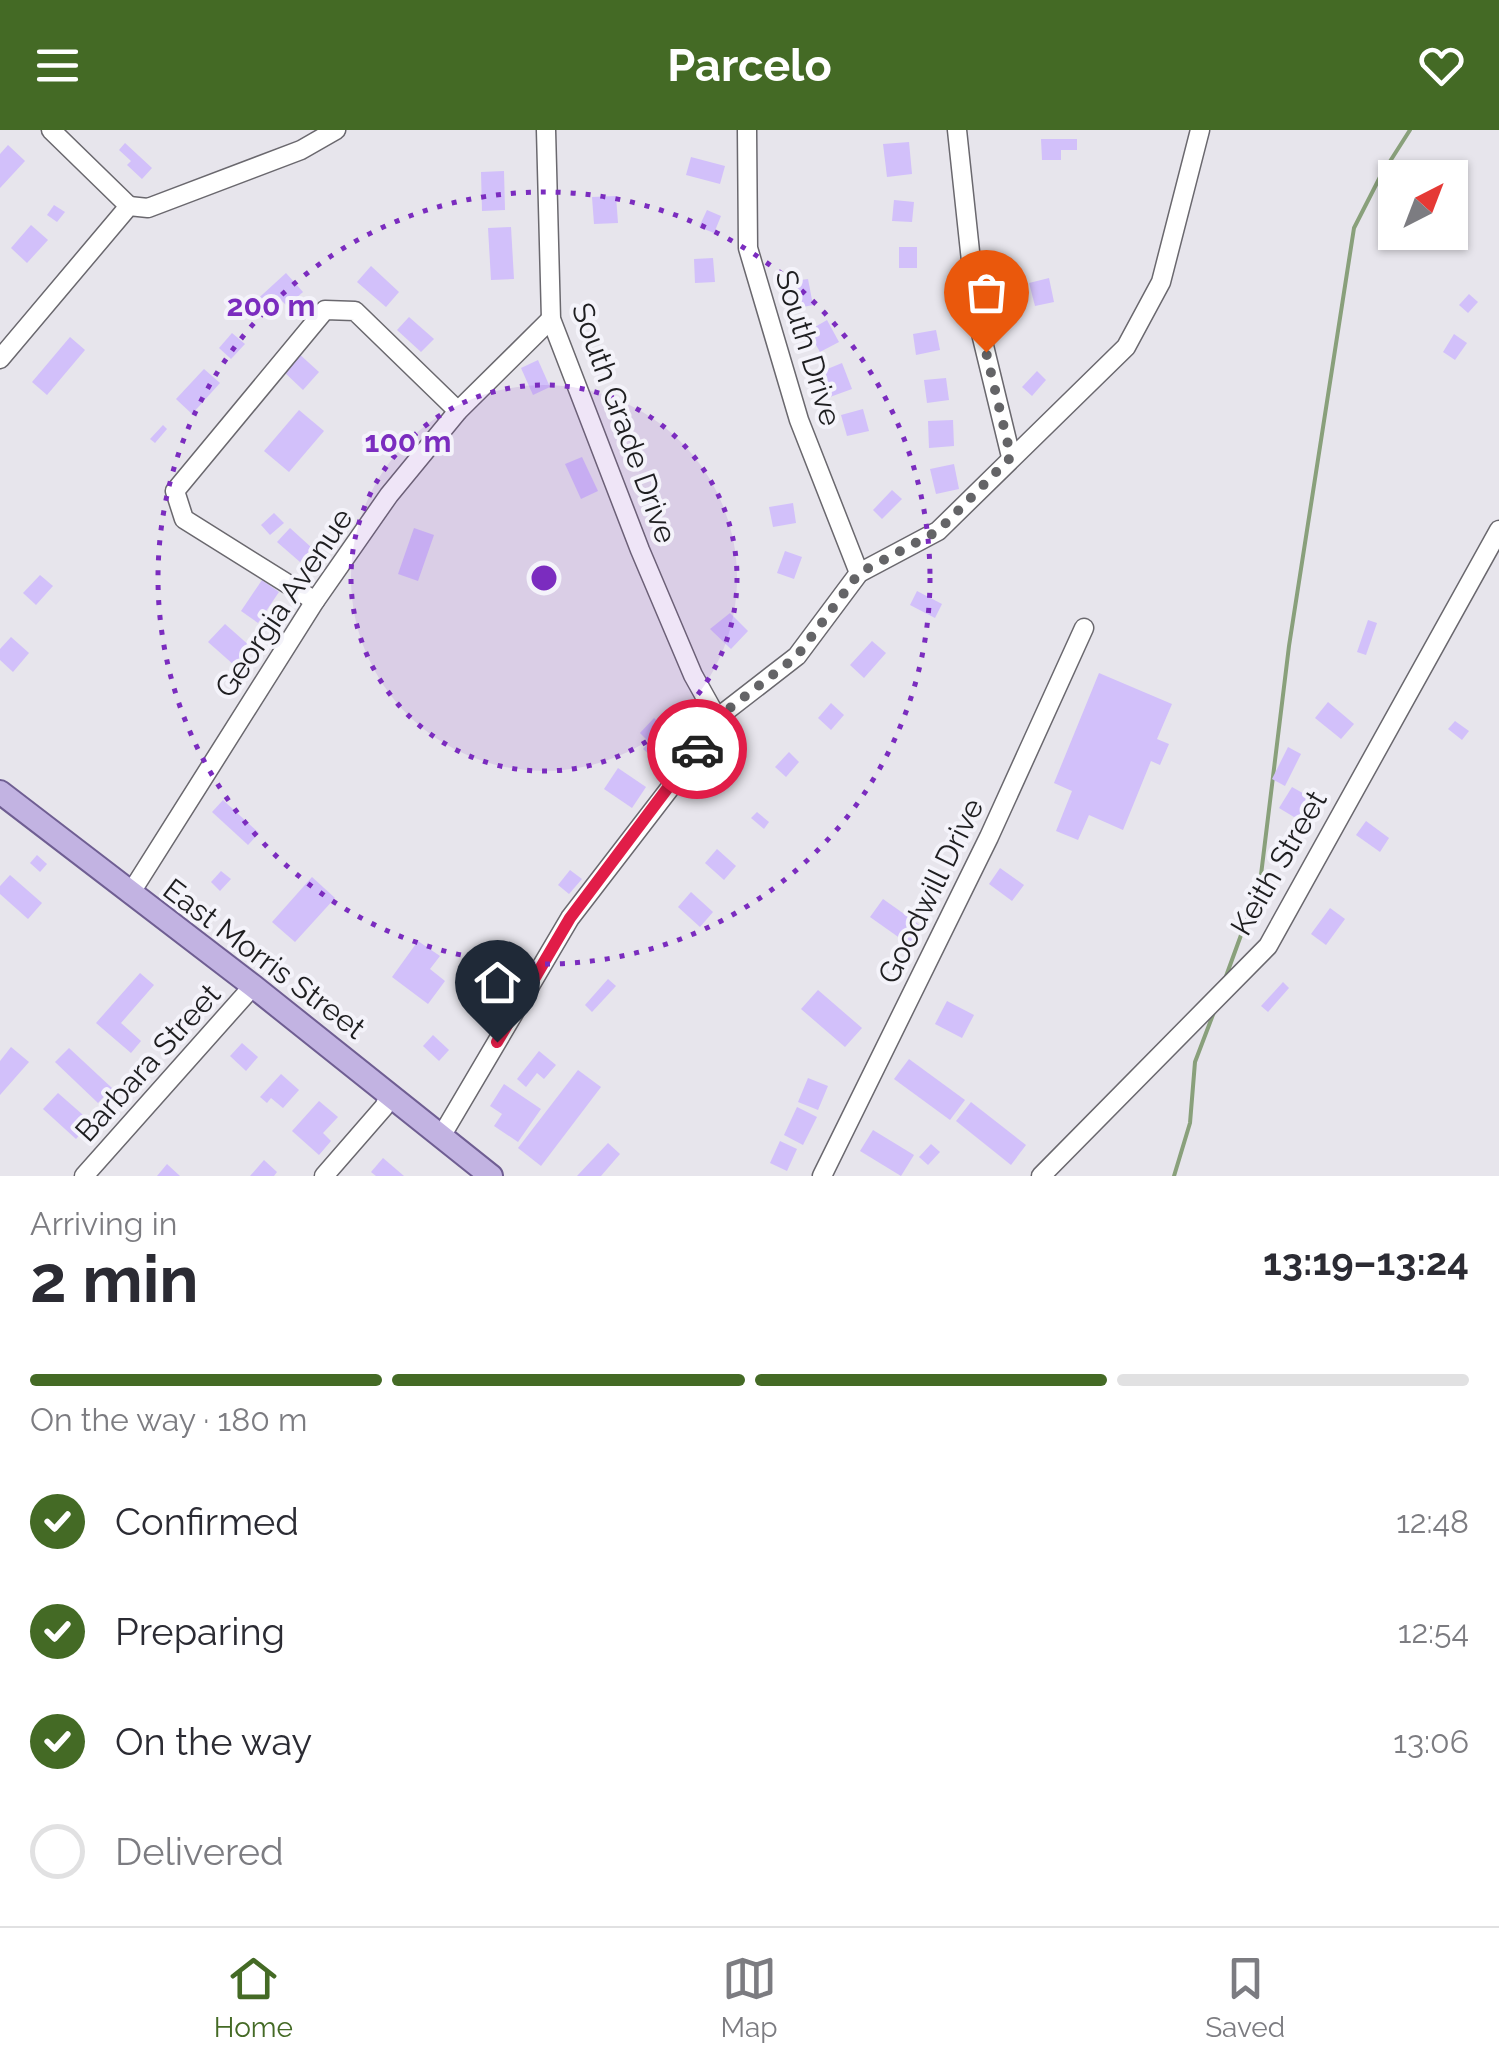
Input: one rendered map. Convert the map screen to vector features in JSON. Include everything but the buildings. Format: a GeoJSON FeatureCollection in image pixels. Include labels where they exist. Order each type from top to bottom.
{"type":"FeatureCollection","features":[{"type":"Feature","properties":{"kind":"main road","name":"East Morris Street"},"geometry":{"type":"LineString","coordinates":[[0,792],[253,986],[491,1176]]}},
{"type":"Feature","properties":{"kind":"street"},"geometry":{"type":"LineString","coordinates":[[51,130],[129,206],[148,208],[301,150],[336,130]]}},
{"type":"Feature","properties":{"kind":"street","name":"South Grade Drive"},"geometry":{"type":"LineString","coordinates":[[546,130],[551,320],[640,550],[693,675],[717,718]]}},
{"type":"Feature","properties":{"kind":"street","name":"South Drive"},"geometry":{"type":"LineString","coordinates":[[747,130],[748,248],[800,420],[859,573]]}},
{"type":"Feature","properties":{"kind":"street"},"geometry":{"type":"LineString","coordinates":[[957,130],[977,317],[1011,457]]}},
{"type":"Feature","properties":{"kind":"street"},"geometry":{"type":"LineString","coordinates":[[442,1135],[570,918],[680,775],[717,718],[797,656],[859,573],[938,531],[1126,347],[1161,282],[1200,130]]}},
{"type":"Feature","properties":{"kind":"street"},"geometry":{"type":"LineString","coordinates":[[0,360],[129,206]]}},
{"type":"Feature","properties":{"kind":"street"},"geometry":{"type":"LineString","coordinates":[[315,600],[184,519],[175,491],[324,310],[355,310],[458,410]]}},
{"type":"Feature","properties":{"kind":"street","name":"Georgia Avenue"},"geometry":{"type":"LineString","coordinates":[[130,894],[315,600],[389,495],[458,410],[551,320]]}},
{"type":"Feature","properties":{"kind":"street","name":"Keith Street"},"geometry":{"type":"LineString","coordinates":[[1042,1176],[1268,946],[1499,530]]}},
{"type":"Feature","properties":{"kind":"street","name":"Goodwill Drive"},"geometry":{"type":"LineString","coordinates":[[822,1176],[989,837],[1084,628]]}},
{"type":"Feature","properties":{"kind":"street","name":"Barbara Street"},"geometry":{"type":"LineString","coordinates":[[84,1176],[253,986]]}},
{"type":"Feature","properties":{"kind":"street"},"geometry":{"type":"LineString","coordinates":[[324,1176],[384,1107],[390,1094]]}},
{"type":"Feature","properties":{"kind":"waterway"},"geometry":{"type":"LineString","coordinates":[[1225,979],[1260,883],[1289,646],[1354,228],[1410,130]]}},
{"type":"Feature","properties":{"kind":"waterway"},"geometry":{"type":"LineString","coordinates":[[1174,1176],[1190,1123],[1195,1062],[1214,1012]]}},
{"type":"Feature","properties":{"kind":"way so far"},"geometry":{"type":"LineString","coordinates":[[697,749],[717,718],[797,656],[859,573],[938,531],[1011,457],[986,352]]}},
{"type":"Feature","properties":{"kind":"route"},"geometry":{"type":"LineString","coordinates":[[497,1042],[570,918],[697,749]]}}]}
